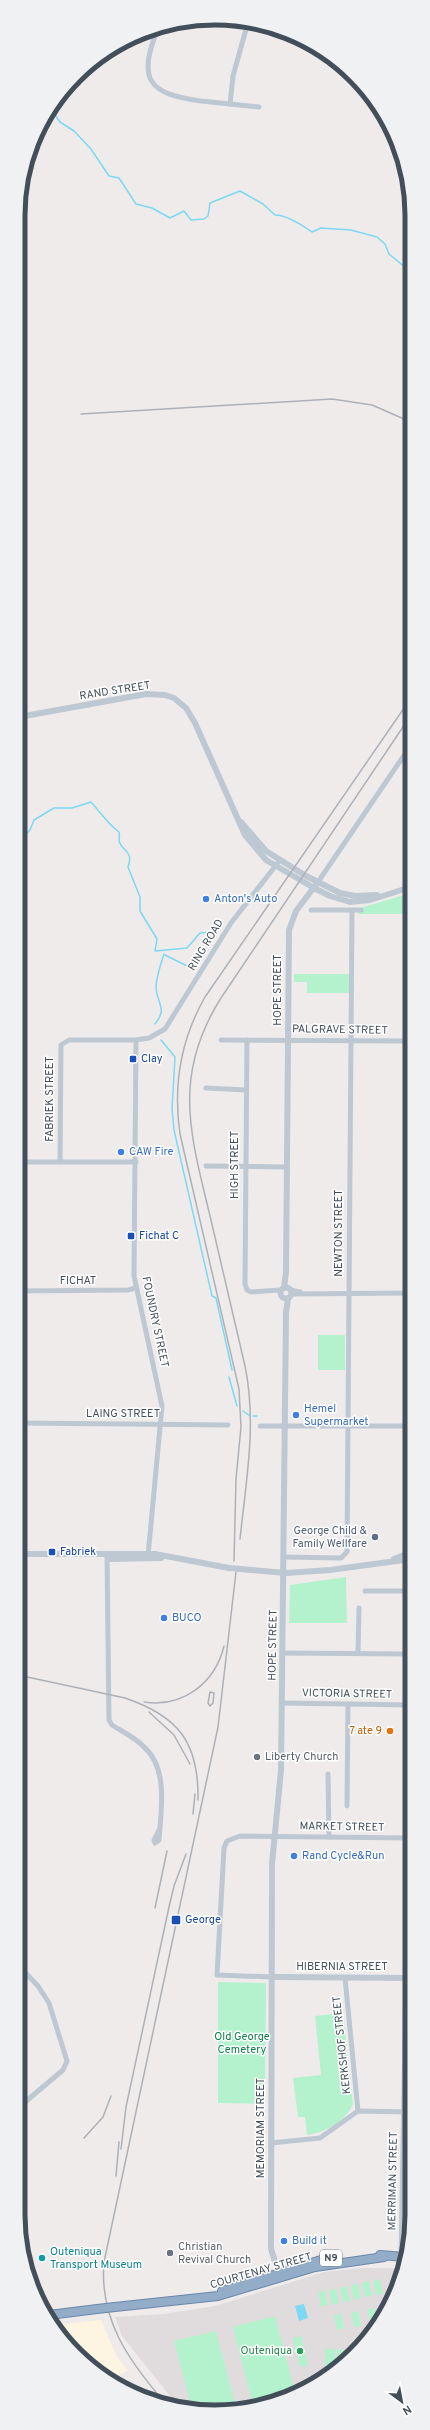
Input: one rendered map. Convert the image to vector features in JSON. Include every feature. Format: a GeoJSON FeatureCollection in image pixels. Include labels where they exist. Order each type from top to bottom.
{"type":"FeatureCollection","features":[{"type":"Feature","properties":{"kind":"highway","name":"COURTENAY STREET"},"geometry":{"type":"LineString","coordinates":[[53,2315],[192,2298],[323,2265],[384,2256],[400,2256]]}},
{"type":"Feature","properties":{"kind":"street"},"geometry":{"type":"LineString","coordinates":[[230,104],[233,76],[246,28]]}},
{"type":"Feature","properties":{"kind":"street"},"geometry":{"type":"LineString","coordinates":[[156,34],[149,53],[148,68],[153,83],[166,95],[259,107]]}},
{"type":"Feature","properties":{"kind":"street","name":"RAND STREET"},"geometry":{"type":"LineString","coordinates":[[25,716],[146,694],[157,694],[174,698],[186,708],[195,723],[251,844],[260,855],[276,866],[330,896],[350,902],[364,901],[381,896]]}},
{"type":"Feature","properties":{"kind":"street","name":"HOPE STREET"},"geometry":{"type":"LineString","coordinates":[[273,1977],[272,1864],[282,1770],[289,930],[296,911],[314,888],[405,754]]}},
{"type":"Feature","properties":{"kind":"street","name":"RAND STREET"},"geometry":{"type":"LineString","coordinates":[[238,817],[260,845],[280,860],[318,882],[350,896],[381,896]]}},
{"type":"Feature","properties":{"kind":"street","name":"RING ROAD"},"geometry":{"type":"LineString","coordinates":[[136,1040],[149,1038],[159,1034],[169,1025],[231,923],[280,860]]}},
{"type":"Feature","properties":{"kind":"street"},"geometry":{"type":"LineString","coordinates":[[381,896],[405,889]]}},
{"type":"Feature","properties":{"kind":"street"},"geometry":{"type":"LineString","coordinates":[[311,910],[361,910]]}},
{"type":"Feature","properties":{"kind":"street","name":"NEWTON STREET"},"geometry":{"type":"LineString","coordinates":[[284,1557],[342,1558],[346,1555],[352,911]]}},
{"type":"Feature","properties":{"kind":"street","name":"FABRIEK STREET"},"geometry":{"type":"LineString","coordinates":[[60,1162],[59,1049],[63,1043],[68,1040],[136,1040]]}},
{"type":"Feature","properties":{"kind":"street","name":"FOUNDRY STREET"},"geometry":{"type":"LineString","coordinates":[[136,1040],[134,1264],[136,1288],[162,1406],[162,1424],[148,1557]]}},
{"type":"Feature","properties":{"kind":"street","name":"PALGRAVE STREET"},"geometry":{"type":"LineString","coordinates":[[221,1040],[405,1041]]}},
{"type":"Feature","properties":{"kind":"street","name":"HIGH STREET"},"geometry":{"type":"LineString","coordinates":[[247,1040],[244,1278],[247,1290],[286,1293]]}},
{"type":"Feature","properties":{"kind":"street"},"geometry":{"type":"LineString","coordinates":[[206,1088],[246,1090]]}},
{"type":"Feature","properties":{"kind":"street"},"geometry":{"type":"LineString","coordinates":[[25,1162],[136,1162]]}},
{"type":"Feature","properties":{"kind":"street"},"geometry":{"type":"LineString","coordinates":[[206,1166],[287,1167]]}},
{"type":"Feature","properties":{"kind":"street","name":"FICHAT"},"geometry":{"type":"LineString","coordinates":[[25,1291],[128,1290],[136,1288]]}},
{"type":"Feature","properties":{"kind":"street"},"geometry":{"type":"LineString","coordinates":[[286,1293],[405,1293]]}},
{"type":"Feature","properties":{"kind":"street","name":"LAING STREET"},"geometry":{"type":"LineString","coordinates":[[25,1424],[228,1425]]}},
{"type":"Feature","properties":{"kind":"street"},"geometry":{"type":"LineString","coordinates":[[260,1426],[405,1426]]}},
{"type":"Feature","properties":{"kind":"street"},"geometry":{"type":"LineString","coordinates":[[385,1562],[405,1554]]}},
{"type":"Feature","properties":{"kind":"street"},"geometry":{"type":"LineString","coordinates":[[25,1556],[173,1558],[243,1569],[286,1573],[317,1571],[405,1560]]}},
{"type":"Feature","properties":{"kind":"street"},"geometry":{"type":"LineString","coordinates":[[107,1557],[107,1663],[110,1682],[110,1723],[144,1746],[160,1775],[162,1786],[159,1830]]}},
{"type":"Feature","properties":{"kind":"street"},"geometry":{"type":"LineString","coordinates":[[365,1591],[405,1591]]}},
{"type":"Feature","properties":{"kind":"street"},"geometry":{"type":"LineString","coordinates":[[358,1653],[360,1608]]}},
{"type":"Feature","properties":{"kind":"street"},"geometry":{"type":"LineString","coordinates":[[283,1653],[405,1654]]}},
{"type":"Feature","properties":{"kind":"street","name":"VICTORIA STREET"},"geometry":{"type":"LineString","coordinates":[[282,1703],[405,1705]]}},
{"type":"Feature","properties":{"kind":"street"},"geometry":{"type":"LineString","coordinates":[[347,1806],[348,1704]]}},
{"type":"Feature","properties":{"kind":"street"},"geometry":{"type":"LineString","coordinates":[[328,1774],[329,1837]]}},
{"type":"Feature","properties":{"kind":"street","name":"MARKET STREET"},"geometry":{"type":"LineString","coordinates":[[273,1977],[217,1975],[224,1848],[227,1841],[234,1837],[274,1836],[405,1838]]}},
{"type":"Feature","properties":{"kind":"street"},"geometry":{"type":"LineString","coordinates":[[25,1972],[38,1986],[49,2003],[67,2061],[63,2070],[25,2102]]}},
{"type":"Feature","properties":{"kind":"street","name":"HIBERNIA STREET"},"geometry":{"type":"LineString","coordinates":[[273,1977],[405,1978]]}},
{"type":"Feature","properties":{"kind":"street","name":"MEMORIAM STREET"},"geometry":{"type":"LineString","coordinates":[[273,1977],[271,2249],[279,2276]]}},
{"type":"Feature","properties":{"kind":"street","name":"KERKSHOF STREET"},"geometry":{"type":"LineString","coordinates":[[345,1978],[358,2111]]}},
{"type":"Feature","properties":{"kind":"street","name":"MERRIMAN STREET"},"geometry":{"type":"LineString","coordinates":[[403,2240],[405,2078]]}},
{"type":"Feature","properties":{"kind":"street"},"geometry":{"type":"LineString","coordinates":[[271,2143],[320,2138],[358,2111],[404,2112]]}},
{"type":"Feature","properties":{"kind":"shaded area"},"geometry":{"type":"Polygon","coordinates":[[[361,2268],[398,2268],[391,2288],[373,2321],[358,2340],[340,2358],[310,2380],[288,2391],[264,2399],[227,2405],[203,2405],[173,2400],[122,2336],[115,2317],[164,2314],[215,2306],[324,2272],[361,2268]]]}},
{"type":"Feature","properties":{"kind":"shaded area"},"geometry":{"type":"Polygon","coordinates":[[[101,2320],[117,2357],[128,2370],[115,2377],[109,2373],[90,2358],[60,2325],[101,2320]]]}},
{"type":"Feature","properties":{"kind":"green space"},"geometry":{"type":"Polygon","coordinates":[[[405,895],[405,914],[358,914],[357,909],[405,895]]]}},
{"type":"Feature","properties":{"kind":"green space"},"geometry":{"type":"Polygon","coordinates":[[[294,974],[349,974],[349,993],[307,993],[307,982],[294,982],[294,974]]]}},
{"type":"Feature","properties":{"kind":"green space"},"geometry":{"type":"Polygon","coordinates":[[[318,1335],[345,1335],[345,1370],[318,1370],[318,1335]]]}},
{"type":"Feature","properties":{"kind":"green space"},"geometry":{"type":"Polygon","coordinates":[[[346,1577],[347,1623],[289,1623],[290,1585],[346,1577]]]}},
{"type":"Feature","properties":{"kind":"green space","name":"Old George Cemetery"},"geometry":{"type":"Polygon","coordinates":[[[218,1982],[266,1983],[265,2104],[218,2103],[218,1982]]]}},
{"type":"Feature","properties":{"kind":"green space"},"geometry":{"type":"Polygon","coordinates":[[[343,2013],[353,2104],[350,2110],[340,2121],[320,2132],[307,2135],[305,2117],[298,2117],[293,2078],[321,2075],[315,2016],[343,2013]]]}},
{"type":"Feature","properties":{"kind":"green space"},"geometry":{"type":"Polygon","coordinates":[[[380,2279],[383,2294],[376,2295],[373,2281],[380,2279]]]}},
{"type":"Feature","properties":{"kind":"green space"},"geometry":{"type":"Polygon","coordinates":[[[369,2281],[372,2296],[365,2297],[362,2283],[369,2281]]]}},
{"type":"Feature","properties":{"kind":"green space"},"geometry":{"type":"Polygon","coordinates":[[[358,2284],[361,2298],[354,2300],[351,2285],[358,2284]]]}},
{"type":"Feature","properties":{"kind":"green space"},"geometry":{"type":"Polygon","coordinates":[[[347,2286],[350,2301],[343,2302],[340,2288],[347,2286]]]}},
{"type":"Feature","properties":{"kind":"green space"},"geometry":{"type":"Polygon","coordinates":[[[336,2289],[339,2303],[332,2305],[329,2290],[336,2289]]]}},
{"type":"Feature","properties":{"kind":"green space"},"geometry":{"type":"Polygon","coordinates":[[[325,2291],[328,2305],[321,2307],[318,2292],[325,2291]]]}},
{"type":"Feature","properties":{"kind":"green space"},"geometry":{"type":"Polygon","coordinates":[[[374,2308],[376,2316],[371,2324],[367,2309],[374,2308]]]}},
{"type":"Feature","properties":{"kind":"green space"},"geometry":{"type":"Polygon","coordinates":[[[358,2311],[361,2326],[354,2327],[351,2313],[358,2311]]]}},
{"type":"Feature","properties":{"kind":"green space"},"geometry":{"type":"Polygon","coordinates":[[[341,2314],[344,2328],[337,2330],[334,2315],[341,2314]]]}},
{"type":"Feature","properties":{"kind":"green space"},"geometry":{"type":"Polygon","coordinates":[[[275,2316],[294,2388],[264,2399],[252,2401],[233,2327],[275,2316]]]}},
{"type":"Feature","properties":{"kind":"green space"},"geometry":{"type":"Polygon","coordinates":[[[216,2331],[235,2404],[203,2405],[190,2403],[174,2341],[216,2331]]]}},
{"type":"Feature","properties":{"kind":"green space","name":"Outeniqua"},"geometry":{"type":"Polygon","coordinates":[[[301,2336],[308,2365],[300,2367],[293,2338],[301,2336]]]}},
{"type":"Feature","properties":{"kind":"green space"},"geometry":{"type":"Polygon","coordinates":[[[325,2349],[335,2349],[335,2362],[328,2368],[325,2368],[325,2349]]]}},
{"type":"Feature","properties":{"kind":"green space"},"geometry":{"type":"Polygon","coordinates":[[[337,2349],[346,2350],[346,2352],[336,2361],[337,2349]]]}},
{"type":"Feature","properties":{"kind":"water","name":"Outeniqua"},"geometry":{"type":"Polygon","coordinates":[[[304,2304],[308,2318],[299,2321],[295,2306],[304,2304]]]}},
{"type":"Feature","properties":{"kind":"waterway"},"geometry":{"type":"LineString","coordinates":[[54,114],[60,122],[74,131],[91,149],[109,176],[119,178],[136,204],[152,208],[170,218],[184,211],[191,220],[204,219],[208,216],[210,203],[240,191],[263,204],[275,215],[280,215],[289,219],[312,232],[321,228],[351,230],[377,237],[385,244],[389,254],[405,267]]}},
{"type":"Feature","properties":{"kind":"waterway"},"geometry":{"type":"LineString","coordinates":[[25,835],[30,830],[34,820],[54,808],[72,808],[91,802],[108,822],[119,832],[120,845],[129,854],[130,857],[128,867],[140,897],[140,911],[157,939],[155,951],[187,948],[200,933],[212,932],[217,929]]}},
{"type":"Feature","properties":{"kind":"waterway"},"geometry":{"type":"LineString","coordinates":[[155,1024],[161,1014],[161,1006],[156,988],[164,954]]}},
{"type":"Feature","properties":{"kind":"waterway"},"geometry":{"type":"LineString","coordinates":[[165,955],[193,969]]}},
{"type":"Feature","properties":{"kind":"waterway"},"geometry":{"type":"LineString","coordinates":[[161,1040],[175,1057],[172,1109],[174,1130],[212,1296],[216,1298],[232,1370]]}},
{"type":"Feature","properties":{"kind":"waterway"},"geometry":{"type":"LineString","coordinates":[[229,1377],[237,1406]]}},
{"type":"Feature","properties":{"kind":"waterway"},"geometry":{"type":"LineString","coordinates":[[243,1411],[250,1416]]}},
{"type":"Feature","properties":{"kind":"railway"},"geometry":{"type":"LineString","coordinates":[[81,414],[332,399],[372,405],[405,419]]}},
{"type":"Feature","properties":{"kind":"railway"},"geometry":{"type":"LineString","coordinates":[[234,1561],[236,1479],[241,1427],[239,1389],[180,1134],[178,1098],[181,1063],[190,1029],[205,997],[405,707]]}},
{"type":"Feature","properties":{"kind":"railway"},"geometry":{"type":"LineString","coordinates":[[240,1539],[249,1452],[250,1409],[245,1366],[192,1134],[190,1107],[191,1081],[196,1054],[205,1027],[221,998],[405,724]]}},
{"type":"Feature","properties":{"kind":"railway"},"geometry":{"type":"LineString","coordinates":[[160,2397],[140,2371],[119,2338],[106,2303],[104,2262],[218,1727],[236,1572]]}},
{"type":"Feature","properties":{"kind":"railway"},"geometry":{"type":"LineString","coordinates":[[144,1702],[158,1703],[172,1701],[184,1697],[195,1690],[205,1682],[213,1671],[220,1659],[224,1646]]}},
{"type":"Feature","properties":{"kind":"railway"},"geometry":{"type":"LineString","coordinates":[[25,1677],[125,1698],[159,1713],[172,1723],[182,1734],[189,1747],[194,1762],[198,1800]]}},
{"type":"Feature","properties":{"kind":"railway"},"geometry":{"type":"LineString","coordinates":[[210,1692],[214,1693],[213,1703],[210,1706],[208,1703],[210,1692]]}},
{"type":"Feature","properties":{"kind":"railway"},"geometry":{"type":"LineString","coordinates":[[149,1712],[174,1735],[190,1764]]}},
{"type":"Feature","properties":{"kind":"railway"},"geometry":{"type":"LineString","coordinates":[[193,1814],[195,1794]]}},
{"type":"Feature","properties":{"kind":"railway"},"geometry":{"type":"LineString","coordinates":[[155,1908],[167,1851]]}},
{"type":"Feature","properties":{"kind":"railway"},"geometry":{"type":"LineString","coordinates":[[121,2149],[126,2107],[169,1907],[174,1886],[186,1854]]}},
{"type":"Feature","properties":{"kind":"railway"},"geometry":{"type":"LineString","coordinates":[[84,2138],[103,2117],[111,2096]]}},
{"type":"Feature","properties":{"kind":"railway"},"geometry":{"type":"LineString","coordinates":[[116,2176],[119,2142]]}},
{"type":"Feature","properties":{"kind":"place","name":"Anton's Auto"},"geometry":{"type":"Point","coordinates":[206,899]}},
{"type":"Feature","properties":{"kind":"place","name":"Clay"},"geometry":{"type":"Point","coordinates":[133,1059]}},
{"type":"Feature","properties":{"kind":"place","name":"CAW Fire"},"geometry":{"type":"Point","coordinates":[121,1152]}},
{"type":"Feature","properties":{"kind":"place","name":"Fichat C"},"geometry":{"type":"Point","coordinates":[131,1236]}},
{"type":"Feature","properties":{"kind":"place","name":"Hemel Supermarket"},"geometry":{"type":"Point","coordinates":[296,1415]}},
{"type":"Feature","properties":{"kind":"place","name":"George Child & Family Wellfare"},"geometry":{"type":"Point","coordinates":[375,1537]}},
{"type":"Feature","properties":{"kind":"place","name":"Fabriek"},"geometry":{"type":"Point","coordinates":[52,1552]}},
{"type":"Feature","properties":{"kind":"place","name":"BUCO"},"geometry":{"type":"Point","coordinates":[164,1618]}},
{"type":"Feature","properties":{"kind":"place","name":"7 ate 9"},"geometry":{"type":"Point","coordinates":[390,1731]}},
{"type":"Feature","properties":{"kind":"place","name":"Liberty Church"},"geometry":{"type":"Point","coordinates":[257,1757]}},
{"type":"Feature","properties":{"kind":"place","name":"Rand Cycle&Run"},"geometry":{"type":"Point","coordinates":[294,1856]}},
{"type":"Feature","properties":{"kind":"place","name":"George"},"geometry":{"type":"Point","coordinates":[176,1920]}},
{"type":"Feature","properties":{"kind":"place","name":"Build it"},"geometry":{"type":"Point","coordinates":[284,2241]}},
{"type":"Feature","properties":{"kind":"place","name":"Christian Revival Church"},"geometry":{"type":"Point","coordinates":[170,2253]}},
{"type":"Feature","properties":{"kind":"place","name":"Outeniqua Transport Museum"},"geometry":{"type":"Point","coordinates":[42,2258]}},
{"type":"Feature","properties":{"kind":"place","name":"Outeniqua"},"geometry":{"type":"Point","coordinates":[300,2351]}}]}
